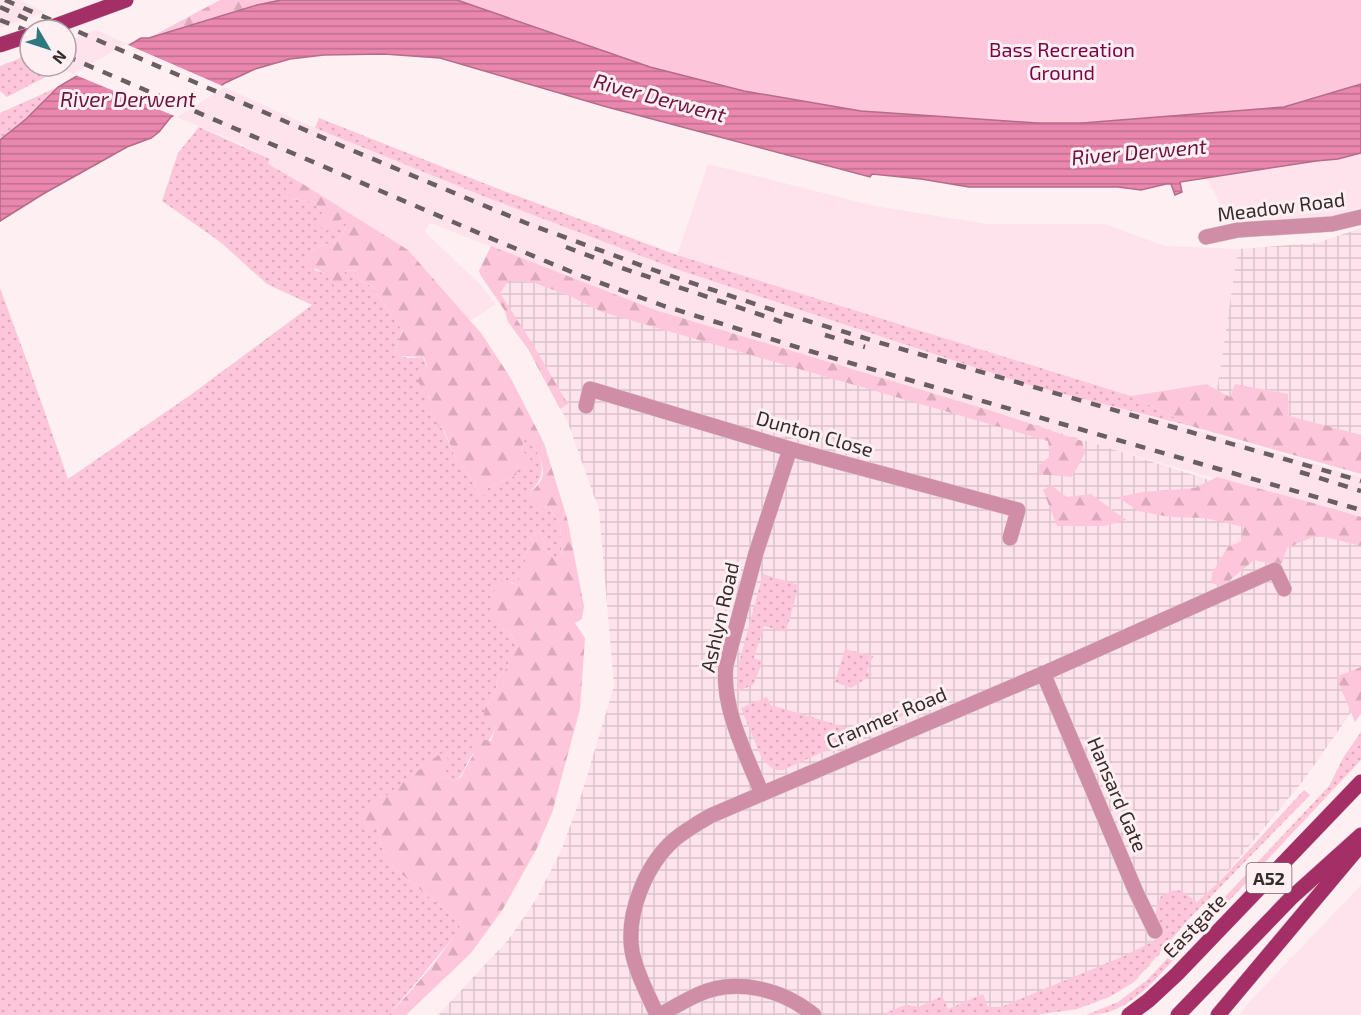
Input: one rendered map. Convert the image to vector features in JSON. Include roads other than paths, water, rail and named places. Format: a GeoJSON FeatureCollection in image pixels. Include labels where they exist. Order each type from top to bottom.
{"type":"FeatureCollection","features":[{"type":"Feature","properties":{"kind":"main road"},"geometry":{"type":"LineString","coordinates":[[77,18],[126,0]]}},
{"type":"Feature","properties":{"kind":"main road"},"geometry":{"type":"LineString","coordinates":[[0,45],[18,39]]}},
{"type":"Feature","properties":{"kind":"main road","name":"Eastgate"},"geometry":{"type":"LineString","coordinates":[[1129,1015],[1177,974],[1361,782]]}},
{"type":"Feature","properties":{"kind":"main road","name":"A52"},"geometry":{"type":"LineString","coordinates":[[1178,1015],[1291,898],[1361,835]]}},
{"type":"Feature","properties":{"kind":"main road"},"geometry":{"type":"LineString","coordinates":[[1218,1015],[1361,845]]}},
{"type":"Feature","properties":{"kind":"street","name":"Meadow Road"},"geometry":{"type":"LineString","coordinates":[[1206,237],[1238,230],[1332,224],[1361,217]]}},
{"type":"Feature","properties":{"kind":"street","name":"Dunton Close"},"geometry":{"type":"LineString","coordinates":[[586,406],[590,389],[790,449],[1018,510],[1010,538]]}},
{"type":"Feature","properties":{"kind":"street","name":"Ashlyn Road"},"geometry":{"type":"LineString","coordinates":[[762,794],[728,705],[724,682],[726,665],[756,553],[790,449]]}},
{"type":"Feature","properties":{"kind":"street","name":"Cranmer Road"},"geometry":{"type":"LineString","coordinates":[[658,1015],[637,969],[632,950],[633,913],[640,890],[652,868],[675,839],[710,816],[1043,673],[1275,570],[1284,589]]}},
{"type":"Feature","properties":{"kind":"street","name":"Hansard Gate"},"geometry":{"type":"LineString","coordinates":[[1043,673],[1136,892],[1155,931]]}},
{"type":"Feature","properties":{"kind":"street"},"geometry":{"type":"LineString","coordinates":[[658,1015],[698,994],[734,987],[772,991],[794,1001],[814,1015]]}},
{"type":"Feature","properties":{"kind":"water","name":"River Derwent"},"geometry":{"type":"Polygon","coordinates":[[[281,0],[457,0],[650,67],[744,91],[861,111],[1037,123],[1082,123],[1284,107],[1361,84],[1361,153],[1338,159],[1180,182],[1182,192],[1175,195],[1171,184],[1141,190],[1118,187],[969,187],[872,174],[870,177],[607,107],[440,58],[384,54],[324,55],[290,59],[255,69],[225,83],[171,117],[151,138],[127,147],[0,221],[0,140],[26,119],[58,87],[73,78],[78,78],[78,75],[141,38],[149,38],[257,5],[281,0]]]}},
{"type":"Feature","properties":{"kind":"railway"},"geometry":{"type":"LineString","coordinates":[[5,0],[526,223],[662,273],[891,346],[1361,481]]}},
{"type":"Feature","properties":{"kind":"railway"},"geometry":{"type":"LineString","coordinates":[[0,7],[24,18]]}},
{"type":"Feature","properties":{"kind":"railway"},"geometry":{"type":"LineString","coordinates":[[0,20],[18,27]]}},
{"type":"Feature","properties":{"kind":"railway"},"geometry":{"type":"LineString","coordinates":[[78,61],[495,240],[579,275],[664,306],[826,356],[1361,510]]}},
{"type":"Feature","properties":{"kind":"railway"},"geometry":{"type":"LineString","coordinates":[[566,247],[782,322]]}},
{"type":"Feature","properties":{"kind":"railway"},"geometry":{"type":"LineString","coordinates":[[825,335],[865,347]]}},
{"type":"Feature","properties":{"kind":"railway"},"geometry":{"type":"LineString","coordinates":[[1300,472],[1361,491]]}},
{"type":"Feature","properties":{"kind":"park label","name":"Bass Recreation Ground"},"geometry":{"type":"Point","coordinates":[1062,60]}}]}
